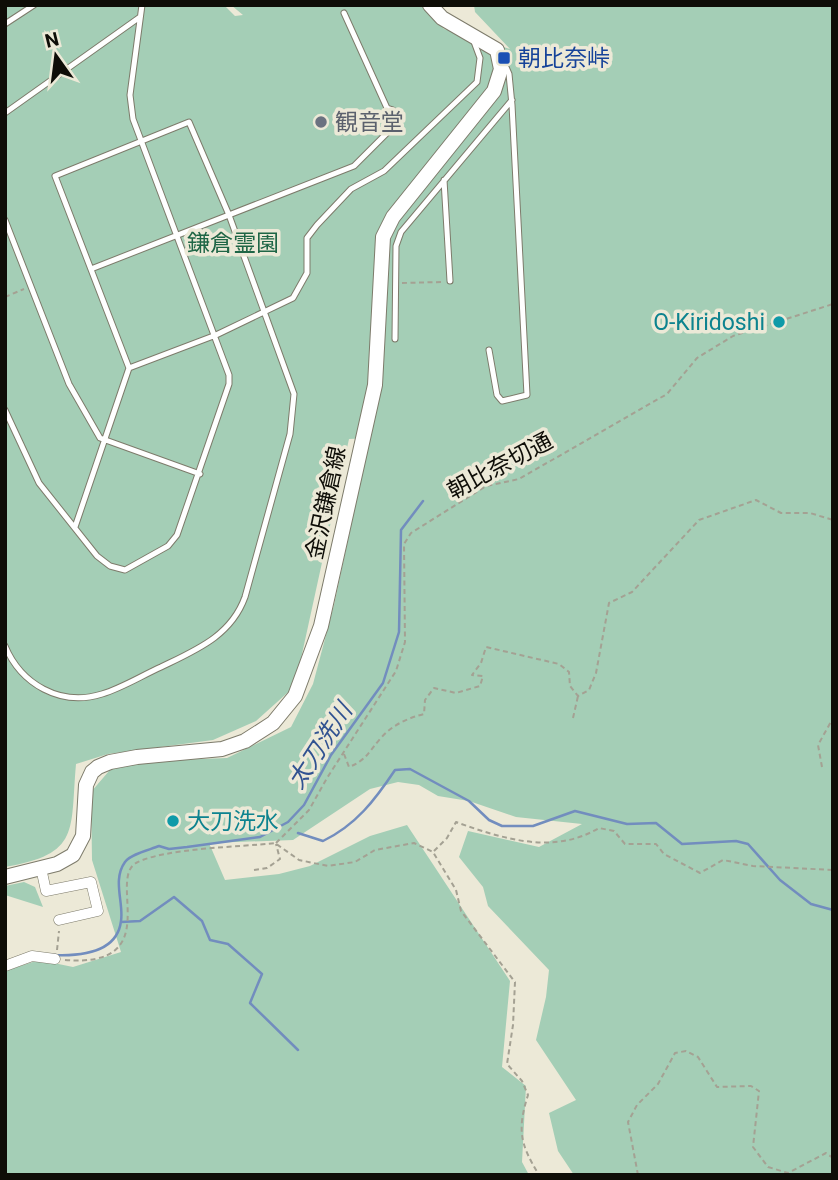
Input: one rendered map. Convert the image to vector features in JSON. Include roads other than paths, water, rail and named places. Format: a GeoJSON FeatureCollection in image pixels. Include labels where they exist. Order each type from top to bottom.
{"type":"FeatureCollection","features":[{"type":"Feature","properties":{"kind":"main road"},"geometry":{"type":"LineString","coordinates":[[430,5],[442,18],[497,50]]}},
{"type":"Feature","properties":{"kind":"main road","name":"金沢鎌倉線"},"geometry":{"type":"LineString","coordinates":[[5,877],[67,859],[79,847],[83,836],[86,785],[90,774],[98,767],[110,761],[137,757],[222,749],[245,741],[273,723],[295,696],[321,626],[375,384],[386,227],[494,91],[501,69],[497,50]]}},
{"type":"Feature","properties":{"kind":"street"},"geometry":{"type":"LineString","coordinates":[[41,868],[46,891],[91,881],[98,911],[59,920]]}},
{"type":"Feature","properties":{"kind":"street"},"geometry":{"type":"LineString","coordinates":[[5,966],[32,956],[55,959]]}},
{"type":"Feature","properties":{"kind":"lane"},"geometry":{"type":"LineString","coordinates":[[5,24],[34,5]]}},
{"type":"Feature","properties":{"kind":"lane"},"geometry":{"type":"LineString","coordinates":[[5,410],[39,483],[97,556],[110,566],[125,570],[168,546],[177,535],[229,384],[227,364],[140,143],[130,95],[142,5]]}},
{"type":"Feature","properties":{"kind":"lane"},"geometry":{"type":"LineString","coordinates":[[91,269],[354,166],[393,127],[393,110],[387,108],[344,13]]}},
{"type":"Feature","properties":{"kind":"lane"},"geometry":{"type":"LineString","coordinates":[[5,113],[140,17]]}},
{"type":"Feature","properties":{"kind":"lane"},"geometry":{"type":"LineString","coordinates":[[129,368],[216,335],[285,304],[299,290],[307,273],[307,238],[317,225],[351,189],[384,171],[477,82],[480,58],[471,33]]}},
{"type":"Feature","properties":{"kind":"lane"},"geometry":{"type":"LineString","coordinates":[[489,350],[497,395],[502,401],[527,395],[512,100],[509,74],[497,50]]}},
{"type":"Feature","properties":{"kind":"lane"},"geometry":{"type":"LineString","coordinates":[[395,339],[396,246],[401,232],[512,100]]}},
{"type":"Feature","properties":{"kind":"lane"},"geometry":{"type":"LineString","coordinates":[[5,646],[21,674],[40,688],[64,696],[91,697],[209,643],[235,618],[246,597],[294,418],[291,382],[229,215],[190,122],[55,176],[129,368],[75,527]]}},
{"type":"Feature","properties":{"kind":"lane"},"geometry":{"type":"LineString","coordinates":[[444,180],[450,281]]}},
{"type":"Feature","properties":{"kind":"lane"},"geometry":{"type":"LineString","coordinates":[[5,220],[69,384],[105,441],[200,474]]}},
{"type":"Feature","properties":{"kind":"waterway","name":"太刀洗川"},"geometry":{"type":"LineString","coordinates":[[54,955],[95,951],[112,940],[118,932],[122,914],[119,876],[125,862],[131,857],[159,846],[169,849],[260,837],[288,822],[304,805],[331,755],[383,683],[399,632],[401,530],[423,501]]}},
{"type":"Feature","properties":{"kind":"waterway"},"geometry":{"type":"LineString","coordinates":[[298,833],[323,841],[335,835],[364,811],[395,770],[410,769],[469,801],[489,820],[502,826],[533,826],[575,811],[627,824],[656,823],[682,844],[736,841],[748,844],[780,880],[811,904],[833,910]]}},
{"type":"Feature","properties":{"kind":"waterway"},"geometry":{"type":"LineString","coordinates":[[121,922],[140,921],[174,897],[202,921],[210,940],[228,944],[262,974],[250,1003],[298,1050]]}},
{"type":"Feature","properties":{"kind":"place","name":"朝比奈峠"},"geometry":{"type":"Point","coordinates":[504,58]}},
{"type":"Feature","properties":{"kind":"place","name":"観音堂"},"geometry":{"type":"Point","coordinates":[321,122]}},
{"type":"Feature","properties":{"kind":"place","name":"O-Kiridoshi"},"geometry":{"type":"Point","coordinates":[779,322]}},
{"type":"Feature","properties":{"kind":"place","name":"大刀洗水"},"geometry":{"type":"Point","coordinates":[173,821]}},
{"type":"Feature","properties":{"kind":"park label","name":"鎌倉霊園"},"geometry":{"type":"Point","coordinates":[233,243]}}]}
